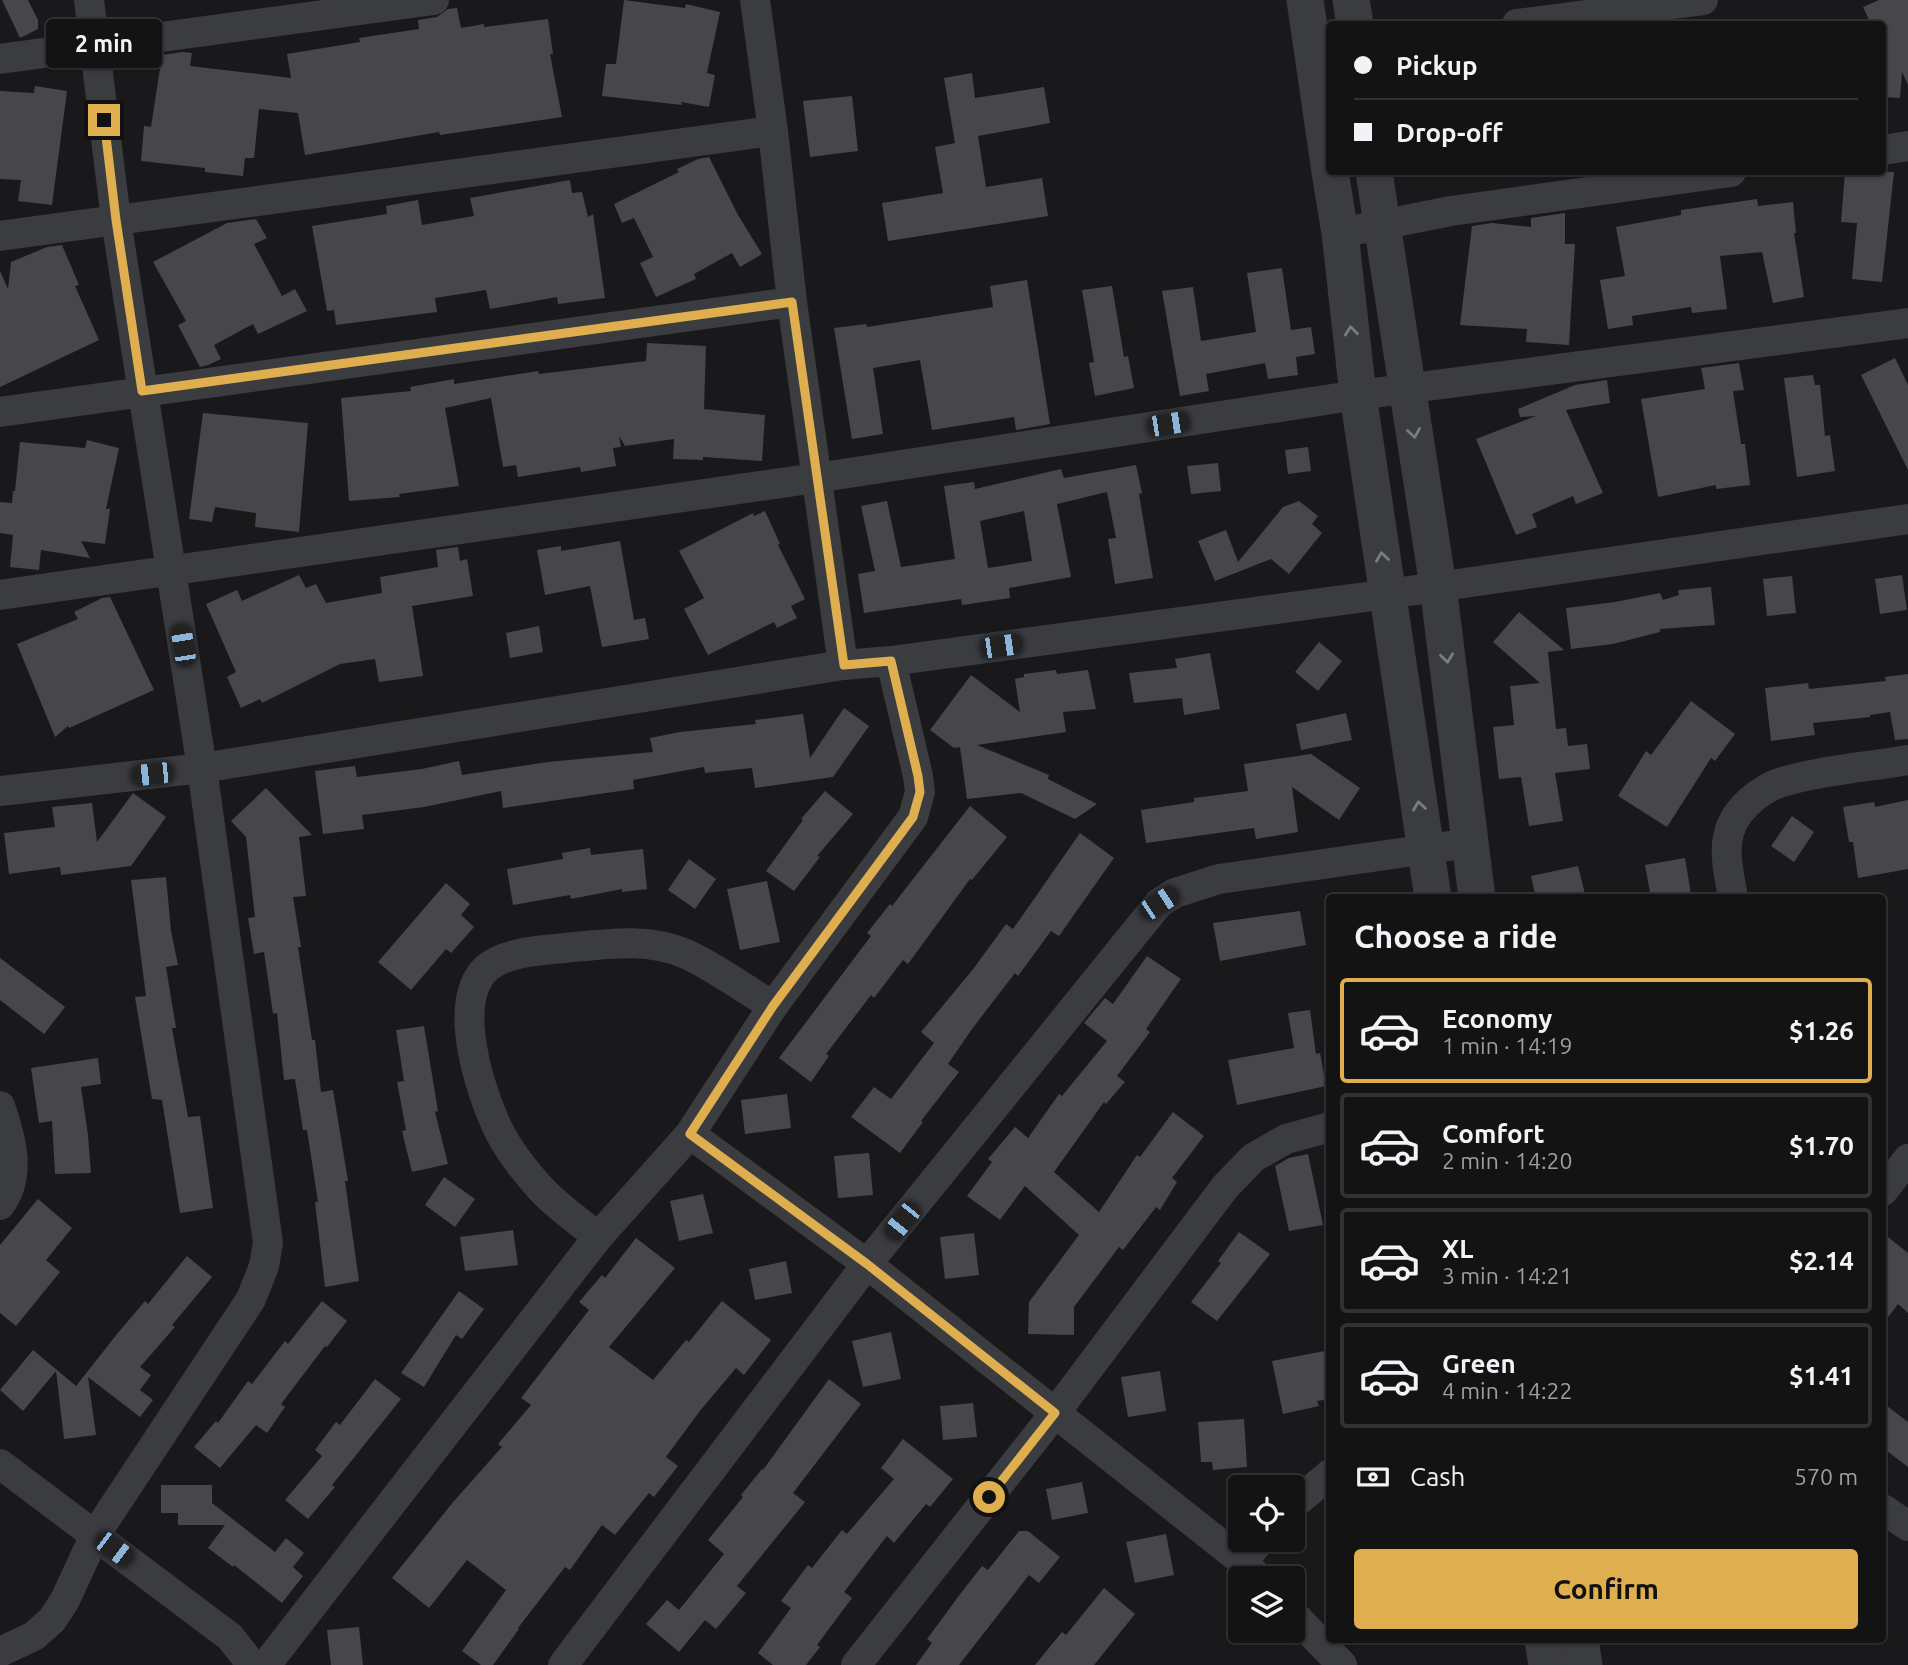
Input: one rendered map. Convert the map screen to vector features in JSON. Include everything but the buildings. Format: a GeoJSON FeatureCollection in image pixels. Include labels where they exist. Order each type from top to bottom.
{"type":"FeatureCollection","features":[{"type":"Feature","properties":{"kind":"street"},"geometry":{"type":"LineString","coordinates":[[0,1652],[33,1636],[52,1620],[65,1600],[95,1535],[251,1299],[264,1266],[268,1242],[202,768],[116,220],[89,0]]}},
{"type":"Feature","properties":{"kind":"street"},"geometry":{"type":"LineString","coordinates":[[0,60],[434,0]]}},
{"type":"Feature","properties":{"kind":"street"},"geometry":{"type":"LineString","coordinates":[[755,0],[792,302],[844,665]]}},
{"type":"Feature","properties":{"kind":"street"},"geometry":{"type":"LineString","coordinates":[[1305,0],[1322,51],[1326,111]]}},
{"type":"Feature","properties":{"kind":"street"},"geometry":{"type":"LineString","coordinates":[[1351,0],[1354,21]]}},
{"type":"Feature","properties":{"kind":"street"},"geometry":{"type":"LineString","coordinates":[[1540,21],[1703,0]]}},
{"type":"Feature","properties":{"kind":"street"},"geometry":{"type":"LineString","coordinates":[[0,236],[773,131]]}},
{"type":"Feature","properties":{"kind":"street"},"geometry":{"type":"LineString","coordinates":[[1886,150],[1908,146]]}},
{"type":"Feature","properties":{"kind":"street"},"geometry":{"type":"LineString","coordinates":[[1331,175],[1340,233],[1358,395],[1432,894]]}},
{"type":"Feature","properties":{"kind":"street"},"geometry":{"type":"LineString","coordinates":[[1374,175],[1438,586],[1476,894]]}},
{"type":"Feature","properties":{"kind":"street"},"geometry":{"type":"LineString","coordinates":[[1340,233],[1451,211],[1709,175]]}},
{"type":"Feature","properties":{"kind":"street"},"geometry":{"type":"LineString","coordinates":[[0,412],[792,302]]}},
{"type":"Feature","properties":{"kind":"street"},"geometry":{"type":"LineString","coordinates":[[0,595],[817,478],[1358,395],[1908,323]]}},
{"type":"Feature","properties":{"kind":"street"},"geometry":{"type":"LineString","coordinates":[[0,791],[202,768],[844,665],[891,661],[1388,594],[1908,519]]}},
{"type":"Feature","properties":{"kind":"street"},"geometry":{"type":"LineString","coordinates":[[266,1665],[598,1237],[690,1134],[773,1006],[913,817],[920,792],[918,776],[891,661]]}},
{"type":"Feature","properties":{"kind":"street"},"geometry":{"type":"LineString","coordinates":[[1732,894],[1727,859],[1728,833],[1739,811],[1761,793],[1784,781],[1908,760]]}},
{"type":"Feature","properties":{"kind":"street"},"geometry":{"type":"LineString","coordinates":[[563,1665],[867,1264],[1159,903],[1175,893],[1219,879],[1425,847],[1470,843]]}},
{"type":"Feature","properties":{"kind":"street"},"geometry":{"type":"LineString","coordinates":[[598,1237],[536,1184],[500,1132],[476,1062],[470,1022],[472,992],[482,973],[490,965],[505,958],[549,950],[603,944],[656,944],[687,954],[773,1006]]}},
{"type":"Feature","properties":{"kind":"street"},"geometry":{"type":"LineString","coordinates":[[0,1107],[13,1155],[12,1181],[0,1205]]}},
{"type":"Feature","properties":{"kind":"street"},"geometry":{"type":"LineString","coordinates":[[856,1665],[1055,1413],[1225,1187],[1253,1158],[1286,1139],[1326,1128]]}},
{"type":"Feature","properties":{"kind":"street"},"geometry":{"type":"LineString","coordinates":[[690,1134],[867,1264],[1055,1413],[1254,1560]]}},
{"type":"Feature","properties":{"kind":"street"},"geometry":{"type":"LineString","coordinates":[[1886,1187],[1908,1159]]}},
{"type":"Feature","properties":{"kind":"street"},"geometry":{"type":"LineString","coordinates":[[0,1464],[230,1637],[253,1665]]}},
{"type":"Feature","properties":{"kind":"street"},"geometry":{"type":"LineString","coordinates":[[1305,1495],[1326,1477]]}},
{"type":"Feature","properties":{"kind":"street"},"geometry":{"type":"LineString","coordinates":[[1886,1511],[1908,1526]]}},
{"type":"Feature","properties":{"kind":"street"},"geometry":{"type":"LineString","coordinates":[[1305,1626],[1342,1665]]}},
{"type":"Feature","properties":{"kind":"street"},"geometry":{"type":"LineString","coordinates":[[1543,1643],[1547,1665]]}},
{"type":"Feature","properties":{"kind":"street"},"geometry":{"type":"LineString","coordinates":[[1580,1643],[1584,1665]]}},
{"type":"Feature","properties":{"kind":"route"},"geometry":{"type":"LineString","coordinates":[[104,120],[142,391],[792,302],[844,665],[891,661],[920,792],[913,817],[773,1006],[690,1134],[867,1264],[1055,1413],[989,1497]]}}]}
